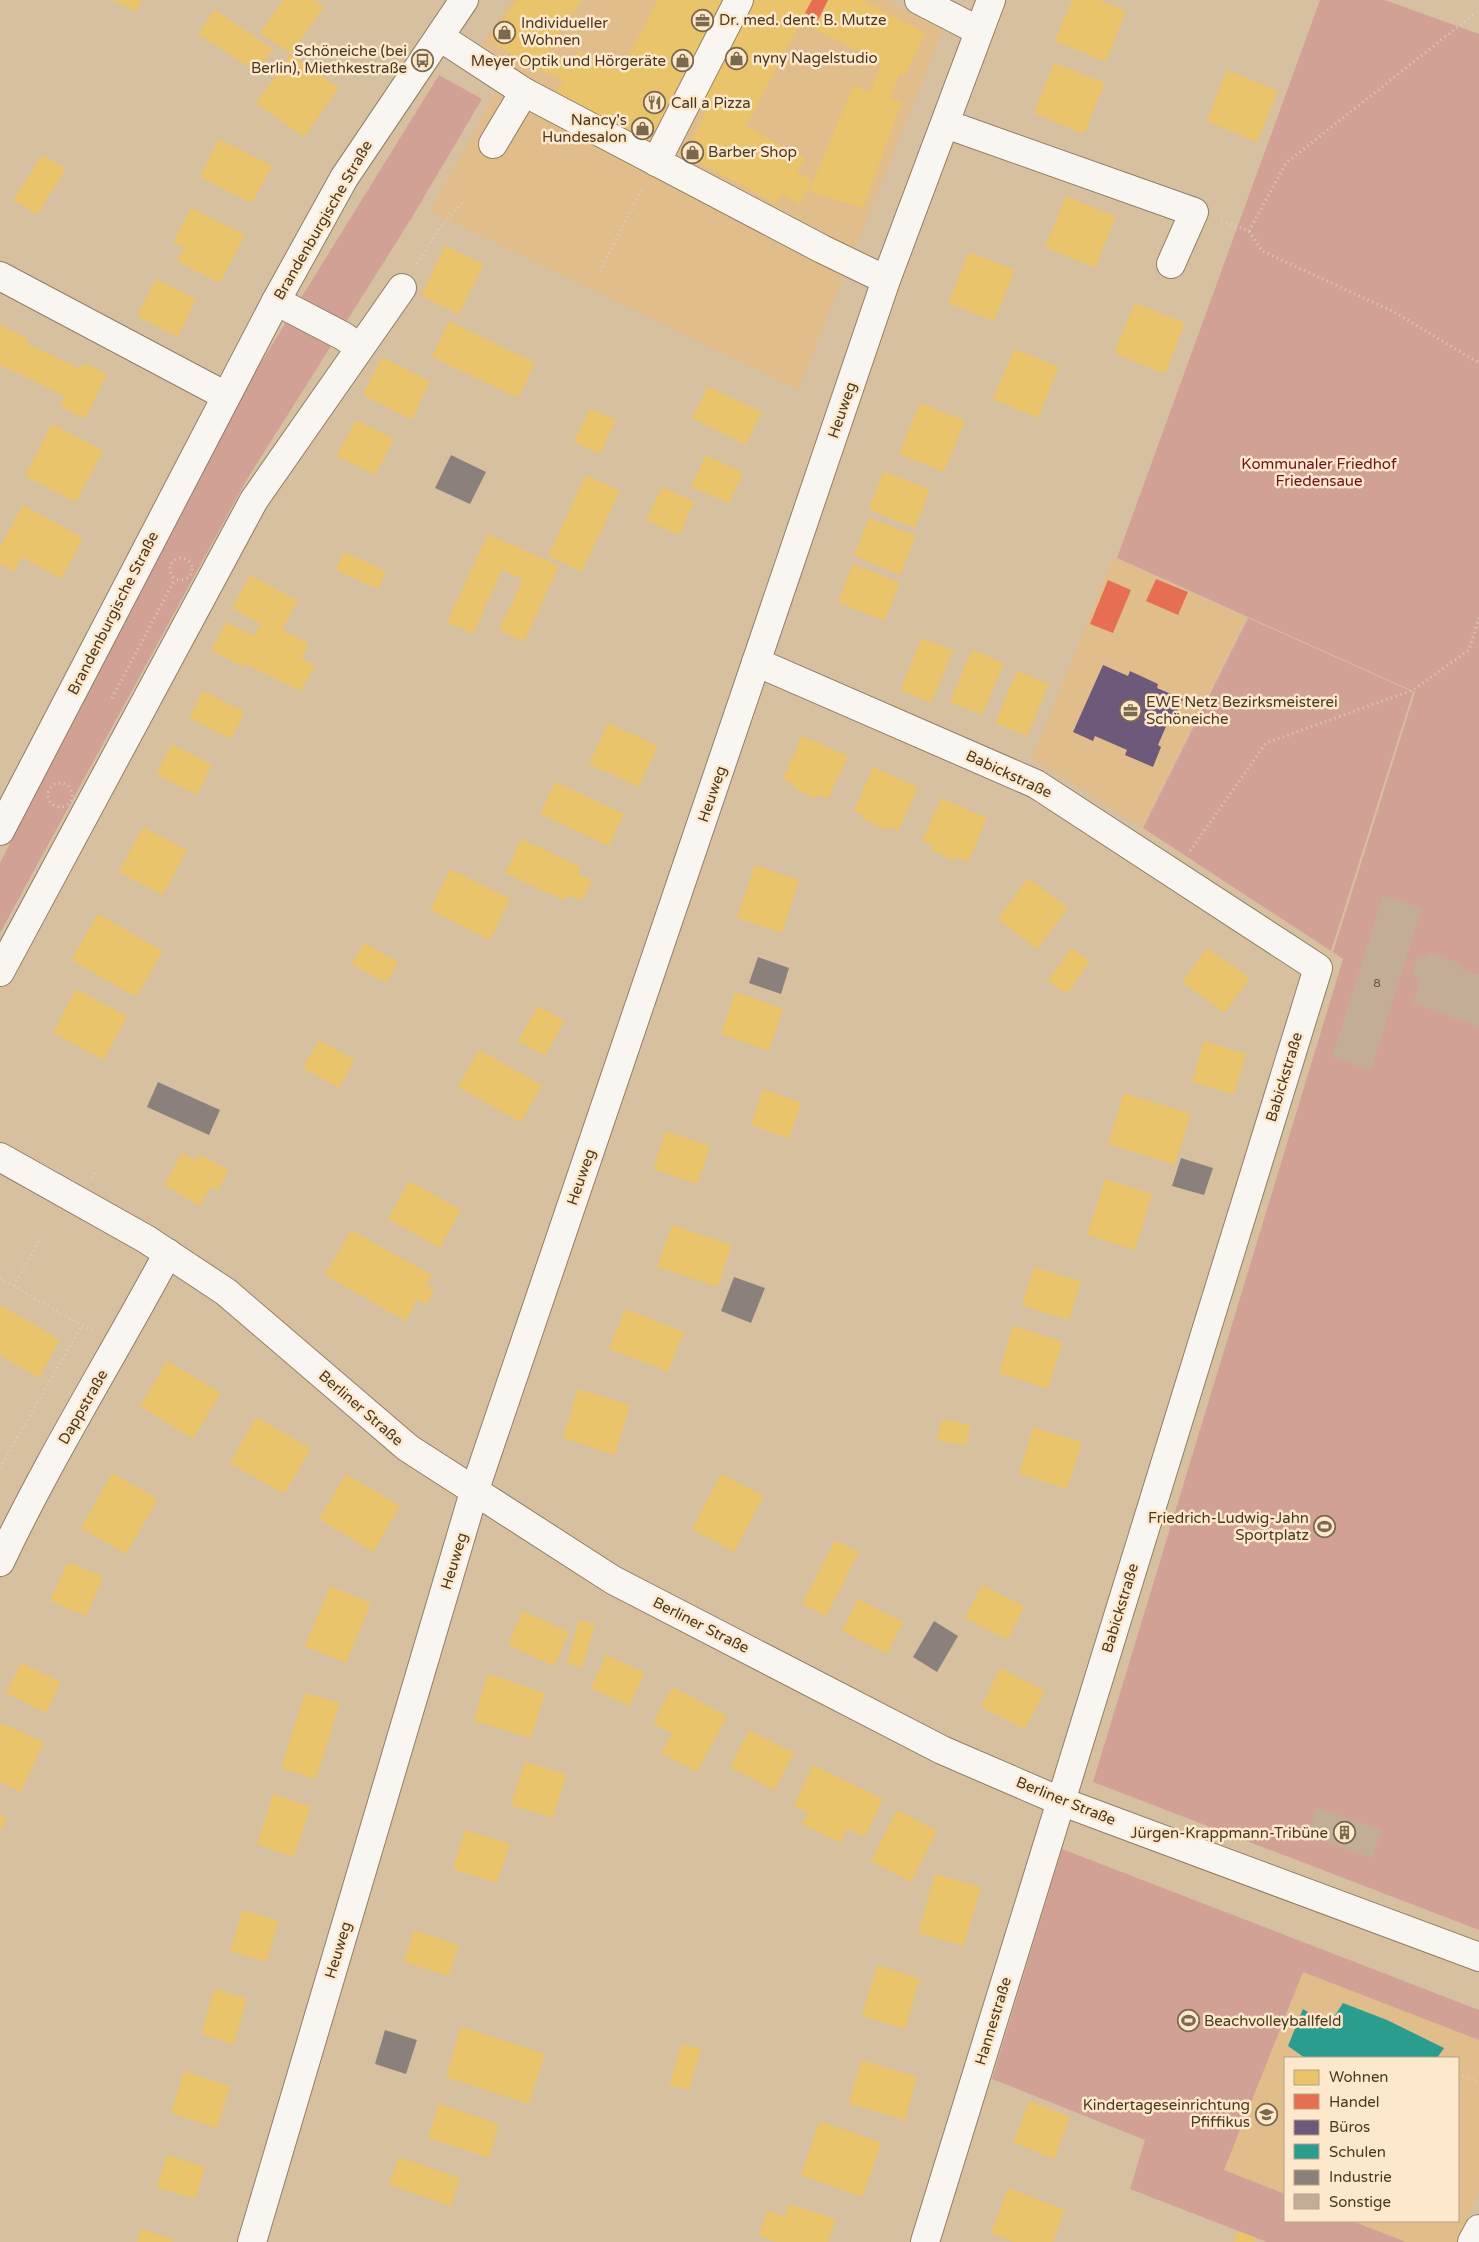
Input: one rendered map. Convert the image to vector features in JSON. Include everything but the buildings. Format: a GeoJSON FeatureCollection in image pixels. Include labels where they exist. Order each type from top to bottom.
{"type":"FeatureCollection","features":[{"type":"Feature","properties":{"kind":"street","name":"Brandenburgische Straße"},"geometry":{"type":"LineString","coordinates":[[0,831],[276,301],[344,178],[464,0]]}},
{"type":"Feature","properties":{"kind":"street"},"geometry":{"type":"LineString","coordinates":[[656,162],[739,0]]}},
{"type":"Feature","properties":{"kind":"street"},"geometry":{"type":"LineString","coordinates":[[919,0],[979,31]]}},
{"type":"Feature","properties":{"kind":"street","name":"Heuweg"},"geometry":{"type":"LineString","coordinates":[[252,2242],[474,1492],[886,280],[991,0]]}},
{"type":"Feature","properties":{"kind":"street"},"geometry":{"type":"LineString","coordinates":[[440,36],[524,92],[822,249],[886,280]]}},
{"type":"Feature","properties":{"kind":"street"},"geometry":{"type":"LineString","coordinates":[[493,144],[524,92]]}},
{"type":"Feature","properties":{"kind":"street"},"geometry":{"type":"LineString","coordinates":[[946,124],[1194,212],[1171,264]]}},
{"type":"Feature","properties":{"kind":"street"},"geometry":{"type":"LineString","coordinates":[[0,276],[226,396]]}},
{"type":"Feature","properties":{"kind":"street"},"geometry":{"type":"LineString","coordinates":[[0,972],[7,942],[254,500],[402,288]]}},
{"type":"Feature","properties":{"kind":"street"},"geometry":{"type":"LineString","coordinates":[[276,301],[343,336],[359,347]]}},
{"type":"Feature","properties":{"kind":"street","name":"Babickstraße"},"geometry":{"type":"LineString","coordinates":[[756,662],[1036,784],[1318,968],[1060,1801]]}},
{"type":"Feature","properties":{"kind":"street","name":"Berliner Straße"},"geometry":{"type":"LineString","coordinates":[[0,1157],[168,1253],[226,1292],[408,1448],[613,1580],[942,1750],[1060,1801],[1479,1956]]}},
{"type":"Feature","properties":{"kind":"street","name":"Dappstraße"},"geometry":{"type":"LineString","coordinates":[[0,1562],[29,1500],[118,1345],[168,1253]]}},
{"type":"Feature","properties":{"kind":"street","name":"Hannestraße"},"geometry":{"type":"LineString","coordinates":[[925,2242],[1060,1801]]}},
{"type":"Feature","properties":{"kind":"path"},"geometry":{"type":"LineString","coordinates":[[1249,231],[1286,163],[1479,10]]}},
{"type":"Feature","properties":{"kind":"path"},"geometry":{"type":"LineString","coordinates":[[600,271],[656,162]]}},
{"type":"Feature","properties":{"kind":"path"},"geometry":{"type":"LineString","coordinates":[[402,288],[442,224],[462,203]]}},
{"type":"Feature","properties":{"kind":"path"},"geometry":{"type":"LineString","coordinates":[[1194,212],[1249,231],[1262,251],[1394,312],[1479,363]]}},
{"type":"Feature","properties":{"kind":"path"},"geometry":{"type":"LineString","coordinates":[[180,558],[187,560],[192,569],[190,575],[184,580],[175,579],[170,572],[171,564],[180,558]]}},
{"type":"Feature","properties":{"kind":"path"},"geometry":{"type":"LineString","coordinates":[[112,699],[175,579]]}},
{"type":"Feature","properties":{"kind":"path"},"geometry":{"type":"LineString","coordinates":[[1174,874],[1266,743],[1413,690],[1469,650],[1479,617]]}},
{"type":"Feature","properties":{"kind":"path"},"geometry":{"type":"LineString","coordinates":[[66,785],[71,776]]}},
{"type":"Feature","properties":{"kind":"path"},"geometry":{"type":"LineString","coordinates":[[59,782],[66,785],[72,795],[69,803],[62,806],[54,805],[49,799],[50,788],[59,782]]}},
{"type":"Feature","properties":{"kind":"path"},"geometry":{"type":"LineString","coordinates":[[14,1286],[38,1241]]}},
{"type":"Feature","properties":{"kind":"path"},"geometry":{"type":"LineString","coordinates":[[0,1278],[118,1345]]}},
{"type":"Feature","properties":{"kind":"path"},"geometry":{"type":"LineString","coordinates":[[0,1468],[82,1325]]}},
{"type":"Feature","properties":{"kind":"path"},"geometry":{"type":"LineString","coordinates":[[1459,2073],[1479,2083]]}},
{"type":"Feature","properties":{"kind":"shaded area"},"geometry":{"type":"Polygon","coordinates":[[[512,0],[886,0],[943,30],[798,390],[430,211],[501,84],[468,65],[512,0]]]}},
{"type":"Feature","properties":{"kind":"shaded area"},"geometry":{"type":"Polygon","coordinates":[[[1114,558],[1246,618],[1142,827],[1032,758],[1114,558]]]}},
{"type":"Feature","properties":{"kind":"shaded area","name":"Kindertageseinrichtung Pfiffikus"},"geometry":{"type":"Polygon","coordinates":[[[1303,1972],[1479,2040],[1479,2190],[1458,2242],[1406,2242],[1355,2222],[1459,2222],[1459,2057],[1284,2057],[1284,2194],[1224,2170],[1303,1972]]]}},
{"type":"Feature","properties":{"kind":"green space","name":"Kommunaler Friedhof Friedensaue"},"geometry":{"type":"Polygon","coordinates":[[[1320,0],[1385,0],[1479,34],[1479,1930],[1093,1782],[1343,959],[1333,952],[1415,692],[1117,558],[1320,0]]]}},
{"type":"Feature","properties":{"kind":"green space"},"geometry":{"type":"Polygon","coordinates":[[[439,75],[482,99],[411,219],[246,481],[0,933],[0,863],[241,395],[439,75]]]}},
{"type":"Feature","properties":{"kind":"green space"},"geometry":{"type":"Polygon","coordinates":[[[1248,618],[1413,692],[1331,951],[1143,828],[1248,618]]]}},
{"type":"Feature","properties":{"kind":"green space"},"geometry":{"type":"Polygon","coordinates":[[[1062,1849],[1479,2010],[1479,2040],[1303,1972],[1224,2170],[1284,2194],[1284,2222],[1355,2222],[1406,2242],[1267,2242],[1130,2189],[1145,2140],[992,2079],[1062,1849]]]}},
{"type":"Feature","properties":{"kind":"place","name":"Dr. med. dent. B. Mutze"},"geometry":{"type":"Point","coordinates":[703,20]}},
{"type":"Feature","properties":{"kind":"place","name":"Individueller Wohnen"},"geometry":{"type":"Point","coordinates":[505,32]}},
{"type":"Feature","properties":{"kind":"place","name":"nyny Nagelstudio"},"geometry":{"type":"Point","coordinates":[737,58]}},
{"type":"Feature","properties":{"kind":"place","name":"Schöneiche (bei Berlin), Miethkestraße"},"geometry":{"type":"Point","coordinates":[423,60]}},
{"type":"Feature","properties":{"kind":"place","name":"Meyer Optik und Hörgeräte"},"geometry":{"type":"Point","coordinates":[682,61]}},
{"type":"Feature","properties":{"kind":"place","name":"Call a Pizza"},"geometry":{"type":"Point","coordinates":[655,103]}},
{"type":"Feature","properties":{"kind":"place","name":"Nancy's Hundesalon"},"geometry":{"type":"Point","coordinates":[643,129]}},
{"type":"Feature","properties":{"kind":"place","name":"Barber Shop"},"geometry":{"type":"Point","coordinates":[692,152]}},
{"type":"Feature","properties":{"kind":"place","name":"EWE Netz Bezirksmeisterei Schöneiche"},"geometry":{"type":"Point","coordinates":[1130,711]}},
{"type":"Feature","properties":{"kind":"place","name":"Friedrich-Ludwig-Jahn Sportplatz"},"geometry":{"type":"Point","coordinates":[1325,1527]}},
{"type":"Feature","properties":{"kind":"place","name":"Jürgen-Krappmann-Tribüne"},"geometry":{"type":"Point","coordinates":[1344,1833]}},
{"type":"Feature","properties":{"kind":"place","name":"Beachvolleyballfeld"},"geometry":{"type":"Point","coordinates":[1188,2021]}},
{"type":"Feature","properties":{"kind":"place","name":"Kindertageseinrichtung Pfiffikus"},"geometry":{"type":"Point","coordinates":[1266,2114]}}]}
